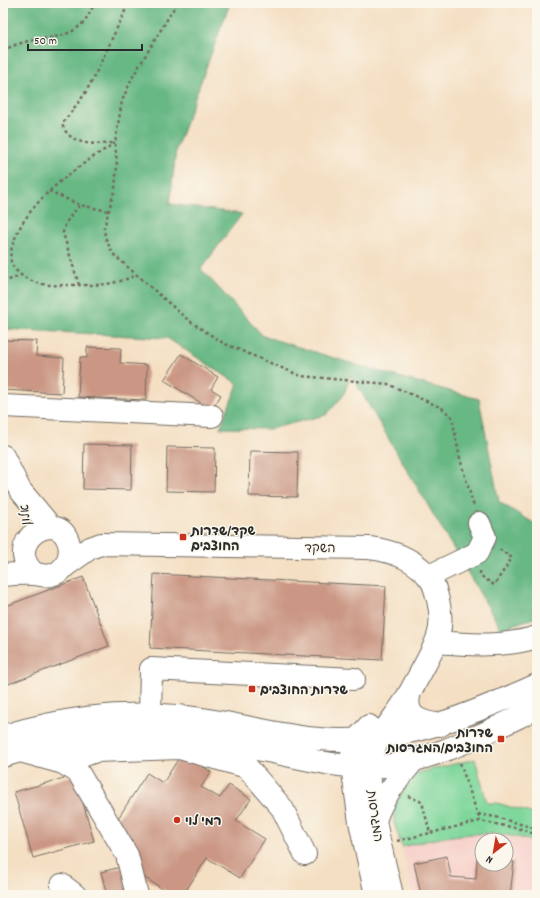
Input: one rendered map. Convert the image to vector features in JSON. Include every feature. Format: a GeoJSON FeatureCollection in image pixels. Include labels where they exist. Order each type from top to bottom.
{"type":"FeatureCollection","features":[{"type":"Feature","properties":{"kind":"street"},"geometry":{"type":"LineString","coordinates":[[3,406],[212,416]]}},
{"type":"Feature","properties":{"kind":"street","name":"אלון"},"geometry":{"type":"LineString","coordinates":[[3,456],[20,490],[26,519],[22,543]]}},
{"type":"Feature","properties":{"kind":"street","name":"אלון"},"geometry":{"type":"LineString","coordinates":[[20,490],[55,529]]}},
{"type":"Feature","properties":{"kind":"street"},"geometry":{"type":"LineString","coordinates":[[3,561],[35,529],[55,529],[68,542],[70,551],[65,566],[51,575],[3,575]]}},
{"type":"Feature","properties":{"kind":"street","name":"השקד"},"geometry":{"type":"LineString","coordinates":[[55,529],[82,534],[101,544]]}},
{"type":"Feature","properties":{"kind":"street"},"geometry":{"type":"LineString","coordinates":[[428,576],[477,553],[482,530]]}},
{"type":"Feature","properties":{"kind":"street"},"geometry":{"type":"LineString","coordinates":[[22,543],[23,562],[28,569],[35,574]]}},
{"type":"Feature","properties":{"kind":"street","name":"השקד"},"geometry":{"type":"LineString","coordinates":[[65,566],[90,548],[101,544],[369,548],[386,550],[402,556],[420,566],[435,585],[441,622],[437,642],[430,657],[380,738]]}},
{"type":"Feature","properties":{"kind":"street"},"geometry":{"type":"LineString","coordinates":[[437,642],[471,645],[501,643],[537,637]]}},
{"type":"Feature","properties":{"kind":"street"},"geometry":{"type":"LineString","coordinates":[[150,715],[151,669],[354,679]]}},
{"type":"Feature","properties":{"kind":"street","name":"השקד"},"geometry":{"type":"LineString","coordinates":[[358,739],[421,671]]}},
{"type":"Feature","properties":{"kind":"street"},"geometry":{"type":"LineString","coordinates":[[3,736],[68,719],[114,715],[150,715],[192,718],[305,737],[340,740],[380,738],[441,724],[494,705],[537,685]]}},
{"type":"Feature","properties":{"kind":"street"},"geometry":{"type":"LineString","coordinates":[[408,694],[407,705],[409,713],[422,721],[441,724]]}},
{"type":"Feature","properties":{"kind":"street"},"geometry":{"type":"LineString","coordinates":[[12,754],[67,739],[134,733],[168,734],[336,764],[361,766],[414,760],[454,745],[537,708]]}},
{"type":"Feature","properties":{"kind":"street","name":"המגרסות"},"geometry":{"type":"LineString","coordinates":[[376,895],[360,822],[361,766],[372,755],[380,738]]}},
{"type":"Feature","properties":{"kind":"street","name":"המגרסות"},"geometry":{"type":"LineString","coordinates":[[358,739],[352,752],[361,766],[376,821],[392,895]]}},
{"type":"Feature","properties":{"kind":"street"},"geometry":{"type":"LineString","coordinates":[[64,763],[96,751],[179,748],[247,767],[282,808],[305,854]]}},
{"type":"Feature","properties":{"kind":"street"},"geometry":{"type":"LineString","coordinates":[[12,754],[64,763],[78,772],[127,856],[138,895]]}},
{"type":"Feature","properties":{"kind":"street"},"geometry":{"type":"LineString","coordinates":[[376,821],[378,812],[391,789],[414,760]]}},
{"type":"Feature","properties":{"kind":"path"},"geometry":{"type":"LineString","coordinates":[[3,51],[46,37],[66,36],[82,26],[91,13],[94,3]]}},
{"type":"Feature","properties":{"kind":"path"},"geometry":{"type":"LineString","coordinates":[[115,143],[98,145],[72,139],[65,132],[62,124],[74,109],[94,77],[125,11],[126,3]]}},
{"type":"Feature","properties":{"kind":"path"},"geometry":{"type":"LineString","coordinates":[[177,3],[132,78],[125,95],[118,121],[115,143],[117,165],[115,188],[104,228],[105,237],[113,254],[188,320],[223,342],[301,376],[388,384],[442,408],[452,417],[460,459],[482,530],[512,558],[494,585]]}},
{"type":"Feature","properties":{"kind":"path"},"geometry":{"type":"LineString","coordinates":[[115,143],[49,191],[27,216],[13,244],[10,256],[12,266],[20,276],[28,280],[53,286],[110,284],[136,275]]}},
{"type":"Feature","properties":{"kind":"path"},"geometry":{"type":"LineString","coordinates":[[49,191],[80,205],[108,211]]}},
{"type":"Feature","properties":{"kind":"path"},"geometry":{"type":"LineString","coordinates":[[80,205],[64,225],[63,233],[80,285]]}},
{"type":"Feature","properties":{"kind":"path"},"geometry":{"type":"LineString","coordinates":[[3,282],[20,276]]}},
{"type":"Feature","properties":{"kind":"path"},"geometry":{"type":"LineString","coordinates":[[454,745],[480,821]]}},
{"type":"Feature","properties":{"kind":"path"},"geometry":{"type":"LineString","coordinates":[[391,789],[422,802],[430,833]]}},
{"type":"Feature","properties":{"kind":"path"},"geometry":{"type":"LineString","coordinates":[[478,814],[496,817],[537,829]]}},
{"type":"Feature","properties":{"kind":"path"},"geometry":{"type":"LineString","coordinates":[[380,845],[480,821],[521,829],[537,835]]}},
{"type":"Feature","properties":{"kind":"shaded area"},"geometry":{"type":"Polygon","coordinates":[[[474,833],[474,872],[514,872],[514,838],[526,839],[537,843],[537,895],[414,895],[402,847],[439,837],[474,833]]]}},
{"type":"Feature","properties":{"kind":"green space"},"geometry":{"type":"Polygon","coordinates":[[[3,3],[230,3],[176,149],[170,204],[242,214],[201,269],[263,336],[373,370],[479,399],[499,502],[537,525],[537,617],[501,629],[351,375],[343,396],[326,415],[270,429],[220,428],[238,384],[167,338],[3,329],[3,3]]]}},
{"type":"Feature","properties":{"kind":"green space"},"geometry":{"type":"Polygon","coordinates":[[[475,759],[487,803],[497,803],[537,815],[537,843],[514,837],[514,832],[474,832],[474,834],[435,839],[402,847],[394,822],[394,804],[417,773],[475,759]]]}},
{"type":"Feature","properties":{"kind":"building"},"geometry":{"type":"Polygon","coordinates":[[[4,340],[37,341],[36,356],[64,358],[62,393],[3,390],[4,340]]]}},
{"type":"Feature","properties":{"kind":"building"},"geometry":{"type":"Polygon","coordinates":[[[87,347],[121,348],[120,363],[147,365],[146,400],[78,397],[80,357],[87,358],[87,347]]]}},
{"type":"Feature","properties":{"kind":"building"},"geometry":{"type":"Polygon","coordinates":[[[181,354],[218,377],[211,389],[221,395],[212,410],[164,380],[181,354]]]}},
{"type":"Feature","properties":{"kind":"building"},"geometry":{"type":"Polygon","coordinates":[[[84,444],[132,445],[131,490],[83,489],[84,444]]]}},
{"type":"Feature","properties":{"kind":"building"},"geometry":{"type":"Polygon","coordinates":[[[167,447],[215,448],[214,492],[166,491],[167,447]]]}},
{"type":"Feature","properties":{"kind":"building"},"geometry":{"type":"Polygon","coordinates":[[[250,451],[298,452],[297,497],[249,496],[250,451]]]}},
{"type":"Feature","properties":{"kind":"building"},"geometry":{"type":"Polygon","coordinates":[[[154,574],[386,586],[382,660],[150,648],[154,574]]]}},
{"type":"Feature","properties":{"kind":"building"},"geometry":{"type":"Polygon","coordinates":[[[83,577],[109,646],[3,686],[3,607],[83,577]]]}},
{"type":"Feature","properties":{"kind":"building"},"geometry":{"type":"Polygon","coordinates":[[[182,753],[211,772],[201,787],[220,798],[229,785],[251,799],[236,821],[265,839],[240,878],[207,858],[183,895],[172,895],[139,874],[117,820],[147,773],[163,783],[182,753]]]}},
{"type":"Feature","properties":{"kind":"building"},"geometry":{"type":"Polygon","coordinates":[[[75,775],[94,841],[33,858],[14,792],[75,775]]]}},
{"type":"Feature","properties":{"kind":"building"},"geometry":{"type":"Polygon","coordinates":[[[447,856],[451,877],[476,879],[476,872],[513,872],[510,895],[421,895],[414,863],[447,856]]]}},
{"type":"Feature","properties":{"kind":"building"},"geometry":{"type":"Polygon","coordinates":[[[125,866],[133,895],[107,895],[101,872],[125,866]]]}},
{"type":"Feature","properties":{"kind":"place","name":"שקד/שדרות החוצבים"},"geometry":{"type":"Point","coordinates":[183,537]}},
{"type":"Feature","properties":{"kind":"place","name":"שדרות החוצבים"},"geometry":{"type":"Point","coordinates":[252,689]}},
{"type":"Feature","properties":{"kind":"place","name":"שדרות החוצבים/המגרסות"},"geometry":{"type":"Point","coordinates":[501,739]}},
{"type":"Feature","properties":{"kind":"place","name":"רמי לוי"},"geometry":{"type":"Point","coordinates":[177,820]}}]}
